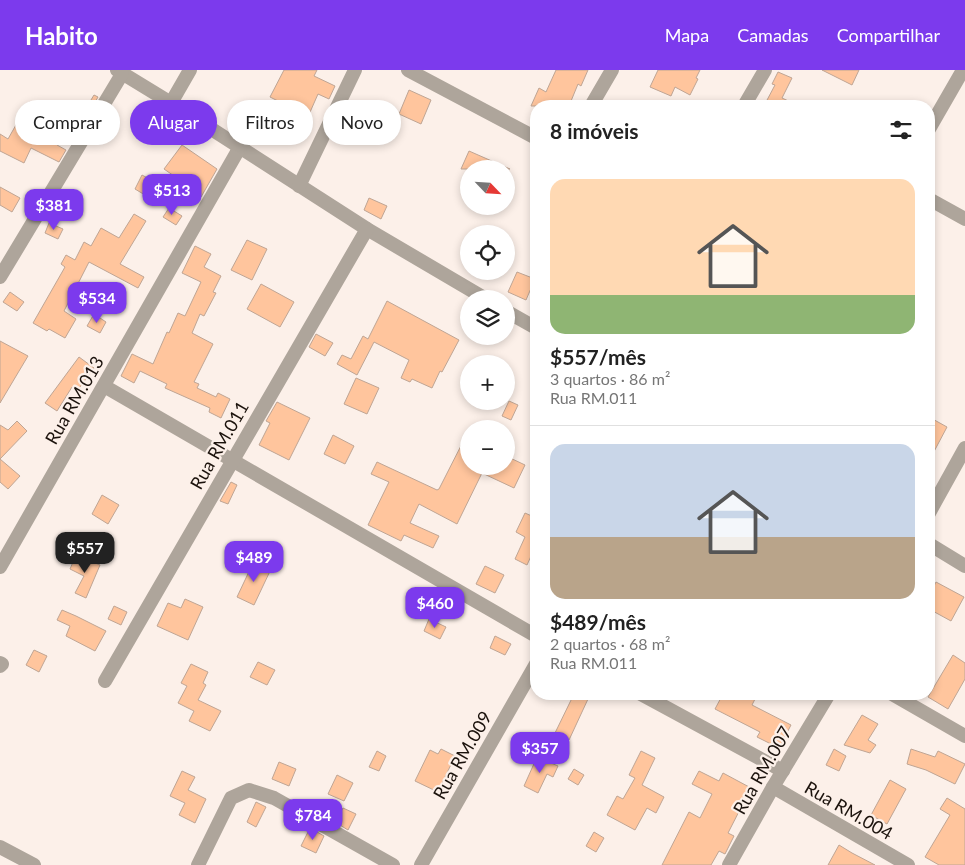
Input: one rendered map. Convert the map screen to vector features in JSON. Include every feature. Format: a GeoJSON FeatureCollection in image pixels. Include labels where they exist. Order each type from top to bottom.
{"type":"FeatureCollection","features":[{"type":"Feature","properties":{"kind":"street"},"geometry":{"type":"LineString","coordinates":[[174,100],[190,70]]}},
{"type":"Feature","properties":{"kind":"street"},"geometry":{"type":"LineString","coordinates":[[299,186],[354,70]]}},
{"type":"Feature","properties":{"kind":"street"},"geometry":{"type":"LineString","coordinates":[[408,70],[530,135]]}},
{"type":"Feature","properties":{"kind":"street"},"geometry":{"type":"LineString","coordinates":[[594,100],[612,70]]}},
{"type":"Feature","properties":{"kind":"street"},"geometry":{"type":"LineString","coordinates":[[751,100],[765,70]]}},
{"type":"Feature","properties":{"kind":"street"},"geometry":{"type":"LineString","coordinates":[[935,119],[963,70]]}},
{"type":"Feature","properties":{"kind":"street"},"geometry":{"type":"LineString","coordinates":[[0,277],[120,72],[167,100]]}},
{"type":"Feature","properties":{"kind":"street"},"geometry":{"type":"LineString","coordinates":[[217,132],[367,229],[471,290]]}},
{"type":"Feature","properties":{"kind":"street","name":"Rua RM.013"},"geometry":{"type":"LineString","coordinates":[[0,567],[240,147]]}},
{"type":"Feature","properties":{"kind":"street"},"geometry":{"type":"LineString","coordinates":[[935,202],[965,219]]}},
{"type":"Feature","properties":{"kind":"street","name":"Rua RM.011"},"geometry":{"type":"LineString","coordinates":[[105,681],[367,229]]}},
{"type":"Feature","properties":{"kind":"street"},"geometry":{"type":"LineString","coordinates":[[515,316],[530,325]]}},
{"type":"Feature","properties":{"kind":"street"},"geometry":{"type":"LineString","coordinates":[[104,386],[530,632]]}},
{"type":"Feature","properties":{"kind":"street"},"geometry":{"type":"LineString","coordinates":[[935,502],[965,448]]}},
{"type":"Feature","properties":{"kind":"street"},"geometry":{"type":"LineString","coordinates":[[935,548],[965,566]]}},
{"type":"Feature","properties":{"kind":"street","name":"Rua RM.009"},"geometry":{"type":"LineString","coordinates":[[420,865],[530,674]]}},
{"type":"Feature","properties":{"kind":"street"},"geometry":{"type":"LineString","coordinates":[[652,700],[783,772]]}},
{"type":"Feature","properties":{"kind":"street","name":"Rua RM.007"},"geometry":{"type":"LineString","coordinates":[[729,865],[772,787],[783,772],[825,700]]}},
{"type":"Feature","properties":{"kind":"street"},"geometry":{"type":"LineString","coordinates":[[902,700],[965,736]]}},
{"type":"Feature","properties":{"kind":"street","name":"Rua RM.004"},"geometry":{"type":"LineString","coordinates":[[772,787],[908,865]]}},
{"type":"Feature","properties":{"kind":"street"},"geometry":{"type":"LineString","coordinates":[[198,865],[231,798],[249,790],[274,798],[393,865]]}},
{"type":"Feature","properties":{"kind":"street"},"geometry":{"type":"LineString","coordinates":[[0,847],[34,865]]}},
{"type":"Feature","properties":{"kind":"building"},"geometry":{"type":"Polygon","coordinates":[[[284,70],[317,70],[314,76],[335,86],[329,99],[318,94],[313,105],[313,100],[276,100],[270,97],[284,70]]]}},
{"type":"Feature","properties":{"kind":"building"},"geometry":{"type":"Polygon","coordinates":[[[556,70],[588,70],[581,86],[578,84],[571,100],[534,100],[539,88],[546,92],[556,70]]]}},
{"type":"Feature","properties":{"kind":"building"},"geometry":{"type":"Polygon","coordinates":[[[658,70],[700,70],[690,95],[675,87],[671,96],[650,87],[658,70]]]}},
{"type":"Feature","properties":{"kind":"building"},"geometry":{"type":"Polygon","coordinates":[[[822,70],[859,70],[852,85],[822,70]]]}},
{"type":"Feature","properties":{"kind":"building"},"geometry":{"type":"Polygon","coordinates":[[[778,72],[792,78],[782,98],[786,100],[767,100],[775,85],[772,84],[778,72]]]}},
{"type":"Feature","properties":{"kind":"building"},"geometry":{"type":"Polygon","coordinates":[[[409,90],[431,100],[421,124],[401,115],[401,109],[409,90]]]}},
{"type":"Feature","properties":{"kind":"building"},"geometry":{"type":"Polygon","coordinates":[[[94,95],[98,97],[96,100],[91,100],[94,95]]]}},
{"type":"Feature","properties":{"kind":"building"},"geometry":{"type":"Polygon","coordinates":[[[15,127],[15,145],[57,145],[66,150],[59,162],[31,148],[24,163],[0,151],[0,134],[8,139],[15,127]]]}},
{"type":"Feature","properties":{"kind":"building"},"geometry":{"type":"Polygon","coordinates":[[[182,145],[217,169],[201,197],[164,169],[182,145]]]}},
{"type":"Feature","properties":{"kind":"building"},"geometry":{"type":"Polygon","coordinates":[[[469,151],[490,160],[465,160],[469,151]]]}},
{"type":"Feature","properties":{"kind":"building"},"geometry":{"type":"Polygon","coordinates":[[[142,175],[153,181],[145,195],[135,189],[142,175]]]}},
{"type":"Feature","properties":{"kind":"building"},"geometry":{"type":"Polygon","coordinates":[[[0,187],[20,198],[12,212],[0,205],[0,187]]]}},
{"type":"Feature","properties":{"kind":"building"},"geometry":{"type":"Polygon","coordinates":[[[369,198],[387,206],[381,219],[364,210],[369,198]]]}},
{"type":"Feature","properties":{"kind":"building"},"geometry":{"type":"Polygon","coordinates":[[[169,208],[182,216],[176,225],[163,217],[169,208]]]}},
{"type":"Feature","properties":{"kind":"building"},"geometry":{"type":"Polygon","coordinates":[[[134,214],[146,221],[120,264],[144,277],[138,288],[89,262],[64,311],[76,319],[65,338],[33,323],[65,267],[61,264],[66,255],[75,260],[84,242],[91,246],[101,228],[119,238],[134,214]]]}},
{"type":"Feature","properties":{"kind":"building"},"geometry":{"type":"Polygon","coordinates":[[[49,223],[63,229],[58,239],[45,233],[49,223]]]}},
{"type":"Feature","properties":{"kind":"building"},"geometry":{"type":"Polygon","coordinates":[[[247,240],[267,249],[252,280],[231,270],[247,240]]]}},
{"type":"Feature","properties":{"kind":"building"},"geometry":{"type":"Polygon","coordinates":[[[195,246],[211,254],[204,267],[221,276],[213,292],[216,293],[204,316],[200,314],[192,333],[213,344],[194,382],[199,384],[197,388],[216,397],[218,393],[230,399],[221,418],[209,412],[210,408],[165,388],[167,384],[140,371],[134,383],[121,376],[132,354],[153,364],[167,332],[169,333],[178,313],[185,316],[201,282],[182,273],[195,246]]]}},
{"type":"Feature","properties":{"kind":"building"},"geometry":{"type":"Polygon","coordinates":[[[517,272],[530,277],[530,291],[526,300],[515,295],[515,290],[509,290],[517,272]]]}},
{"type":"Feature","properties":{"kind":"building"},"geometry":{"type":"Polygon","coordinates":[[[261,284],[294,302],[280,327],[247,309],[261,284]]]}},
{"type":"Feature","properties":{"kind":"building"},"geometry":{"type":"Polygon","coordinates":[[[10,292],[24,302],[17,311],[3,302],[10,292]]]}},
{"type":"Feature","properties":{"kind":"building"},"geometry":{"type":"Polygon","coordinates":[[[387,301],[459,340],[432,388],[412,379],[410,382],[401,378],[409,360],[374,342],[357,375],[337,364],[342,355],[351,359],[363,336],[368,339],[387,301]]]}},
{"type":"Feature","properties":{"kind":"building"},"geometry":{"type":"Polygon","coordinates":[[[94,314],[106,322],[100,333],[87,326],[94,314]]]}},
{"type":"Feature","properties":{"kind":"building"},"geometry":{"type":"Polygon","coordinates":[[[316,334],[333,343],[325,356],[309,347],[316,334]]]}},
{"type":"Feature","properties":{"kind":"building"},"geometry":{"type":"Polygon","coordinates":[[[0,341],[28,356],[0,403],[0,341]]]}},
{"type":"Feature","properties":{"kind":"building"},"geometry":{"type":"Polygon","coordinates":[[[79,357],[94,368],[77,391],[72,387],[57,411],[45,403],[79,357]]]}},
{"type":"Feature","properties":{"kind":"building"},"geometry":{"type":"Polygon","coordinates":[[[356,378],[379,388],[367,414],[344,404],[356,378]]]}},
{"type":"Feature","properties":{"kind":"building"},"geometry":{"type":"Polygon","coordinates":[[[277,402],[310,418],[289,460],[259,445],[270,423],[266,421],[277,402]]]}},
{"type":"Feature","properties":{"kind":"building"},"geometry":{"type":"Polygon","coordinates":[[[515,404],[518,405],[511,420],[502,416],[505,410],[515,410],[515,404]]]}},
{"type":"Feature","properties":{"kind":"building"},"geometry":{"type":"Polygon","coordinates":[[[935,420],[947,427],[935,450],[935,420]]]}},
{"type":"Feature","properties":{"kind":"building"},"geometry":{"type":"Polygon","coordinates":[[[17,421],[27,431],[0,459],[0,425],[8,430],[17,421]]]}},
{"type":"Feature","properties":{"kind":"building"},"geometry":{"type":"Polygon","coordinates":[[[333,435],[354,446],[345,464],[324,454],[333,435]]]}},
{"type":"Feature","properties":{"kind":"building"},"geometry":{"type":"Polygon","coordinates":[[[460,448],[460,475],[481,475],[457,524],[419,504],[410,523],[439,536],[433,548],[404,535],[401,541],[368,525],[389,482],[371,474],[377,462],[437,490],[460,448]]]}},
{"type":"Feature","properties":{"kind":"building"},"geometry":{"type":"Polygon","coordinates":[[[0,459],[20,476],[8,489],[0,482],[0,459]]]}},
{"type":"Feature","properties":{"kind":"building"},"geometry":{"type":"Polygon","coordinates":[[[515,460],[525,465],[514,488],[486,475],[515,475],[515,460]]]}},
{"type":"Feature","properties":{"kind":"building"},"geometry":{"type":"Polygon","coordinates":[[[231,482],[237,485],[228,504],[220,501],[231,482]]]}},
{"type":"Feature","properties":{"kind":"building"},"geometry":{"type":"Polygon","coordinates":[[[102,495],[119,505],[108,524],[92,514],[102,495]]]}},
{"type":"Feature","properties":{"kind":"building"},"geometry":{"type":"Polygon","coordinates":[[[525,513],[530,515],[530,558],[527,565],[515,559],[525,537],[516,532],[525,513]]]}},
{"type":"Feature","properties":{"kind":"building"},"geometry":{"type":"Polygon","coordinates":[[[76,555],[100,565],[86,598],[75,593],[84,576],[70,569],[76,555]]]}},
{"type":"Feature","properties":{"kind":"building"},"geometry":{"type":"Polygon","coordinates":[[[254,561],[271,569],[254,605],[237,597],[254,561]]]}},
{"type":"Feature","properties":{"kind":"building"},"geometry":{"type":"Polygon","coordinates":[[[485,566],[504,575],[495,593],[476,584],[485,566]]]}},
{"type":"Feature","properties":{"kind":"building"},"geometry":{"type":"Polygon","coordinates":[[[936,582],[964,597],[951,621],[935,612],[936,582]]]}},
{"type":"Feature","properties":{"kind":"building"},"geometry":{"type":"Polygon","coordinates":[[[185,599],[203,607],[188,640],[157,626],[168,603],[181,608],[185,599]]]}},
{"type":"Feature","properties":{"kind":"building"},"geometry":{"type":"Polygon","coordinates":[[[114,606],[127,612],[121,625],[108,619],[114,606]]]}},
{"type":"Feature","properties":{"kind":"building"},"geometry":{"type":"Polygon","coordinates":[[[62,610],[106,631],[95,651],[66,636],[70,626],[57,620],[62,610]]]}},
{"type":"Feature","properties":{"kind":"building"},"geometry":{"type":"Polygon","coordinates":[[[429,619],[446,627],[440,639],[424,631],[429,619]]]}},
{"type":"Feature","properties":{"kind":"building"},"geometry":{"type":"Polygon","coordinates":[[[495,636],[511,644],[505,655],[490,648],[495,636]]]}},
{"type":"Feature","properties":{"kind":"building"},"geometry":{"type":"Polygon","coordinates":[[[34,650],[47,656],[39,672],[26,665],[34,650]]]}},
{"type":"Feature","properties":{"kind":"building"},"geometry":{"type":"Polygon","coordinates":[[[953,655],[965,663],[965,679],[948,709],[933,700],[935,700],[935,685],[953,655]]]}},
{"type":"Feature","properties":{"kind":"building"},"geometry":{"type":"Polygon","coordinates":[[[258,662],[275,670],[267,685],[250,677],[258,662]]]}},
{"type":"Feature","properties":{"kind":"building"},"geometry":{"type":"Polygon","coordinates":[[[191,664],[208,672],[203,683],[206,685],[198,700],[221,711],[210,731],[189,721],[194,711],[178,703],[187,686],[181,683],[191,664]]]}},
{"type":"Feature","properties":{"kind":"building"},"geometry":{"type":"Polygon","coordinates":[[[571,700],[588,700],[569,740],[555,733],[571,700]]]}},
{"type":"Feature","properties":{"kind":"building"},"geometry":{"type":"Polygon","coordinates":[[[720,700],[754,700],[752,705],[791,725],[779,748],[757,737],[760,732],[715,709],[720,700]]]}},
{"type":"Feature","properties":{"kind":"building"},"geometry":{"type":"Polygon","coordinates":[[[862,715],[878,724],[868,740],[876,745],[870,753],[844,745],[862,715]]]}},
{"type":"Feature","properties":{"kind":"building"},"geometry":{"type":"Polygon","coordinates":[[[441,749],[455,756],[438,792],[415,781],[430,750],[438,754],[441,749]]]}},
{"type":"Feature","properties":{"kind":"building"},"geometry":{"type":"Polygon","coordinates":[[[834,749],[846,756],[839,771],[826,765],[834,749]]]}},
{"type":"Feature","properties":{"kind":"building"},"geometry":{"type":"Polygon","coordinates":[[[911,749],[935,757],[938,751],[965,764],[955,784],[926,770],[907,764],[911,749]]]}},
{"type":"Feature","properties":{"kind":"building"},"geometry":{"type":"Polygon","coordinates":[[[377,751],[386,756],[379,771],[369,767],[377,751]]]}},
{"type":"Feature","properties":{"kind":"building"},"geometry":{"type":"Polygon","coordinates":[[[641,751],[655,758],[642,785],[664,797],[656,813],[647,808],[635,830],[607,815],[617,796],[623,799],[635,778],[629,775],[641,751]]]}},
{"type":"Feature","properties":{"kind":"building"},"geometry":{"type":"Polygon","coordinates":[[[537,757],[558,766],[553,777],[547,774],[538,793],[524,786],[537,757]]]}},
{"type":"Feature","properties":{"kind":"building"},"geometry":{"type":"Polygon","coordinates":[[[279,762],[296,769],[289,786],[272,779],[279,762]]]}},
{"type":"Feature","properties":{"kind":"building"},"geometry":{"type":"Polygon","coordinates":[[[574,769],[584,775],[578,785],[568,779],[574,769]]]}},
{"type":"Feature","properties":{"kind":"building"},"geometry":{"type":"Polygon","coordinates":[[[182,771],[195,777],[188,790],[206,799],[195,823],[179,815],[185,803],[170,796],[182,771]]]}},
{"type":"Feature","properties":{"kind":"building"},"geometry":{"type":"Polygon","coordinates":[[[699,771],[719,781],[723,773],[751,788],[728,833],[734,836],[725,854],[719,851],[711,865],[662,865],[689,812],[700,818],[712,794],[692,784],[699,771]]]}},
{"type":"Feature","properties":{"kind":"building"},"geometry":{"type":"Polygon","coordinates":[[[337,775],[353,783],[344,801],[328,794],[337,775]]]}},
{"type":"Feature","properties":{"kind":"building"},"geometry":{"type":"Polygon","coordinates":[[[890,780],[906,789],[887,824],[871,815],[890,780]]]}},
{"type":"Feature","properties":{"kind":"building"},"geometry":{"type":"Polygon","coordinates":[[[947,798],[965,809],[965,865],[939,865],[925,857],[950,815],[940,809],[947,798]]]}},
{"type":"Feature","properties":{"kind":"building"},"geometry":{"type":"Polygon","coordinates":[[[256,802],[266,807],[256,827],[247,822],[256,802]]]}},
{"type":"Feature","properties":{"kind":"building"},"geometry":{"type":"Polygon","coordinates":[[[343,808],[356,814],[348,830],[335,822],[343,808]]]}},
{"type":"Feature","properties":{"kind":"building"},"geometry":{"type":"Polygon","coordinates":[[[310,828],[324,836],[316,853],[301,846],[310,828]]]}},
{"type":"Feature","properties":{"kind":"building"},"geometry":{"type":"Polygon","coordinates":[[[594,832],[604,838],[596,852],[586,846],[594,832]]]}},
{"type":"Feature","properties":{"kind":"building"},"geometry":{"type":"Polygon","coordinates":[[[839,845],[852,853],[875,865],[828,865],[839,845]]]}}]}
